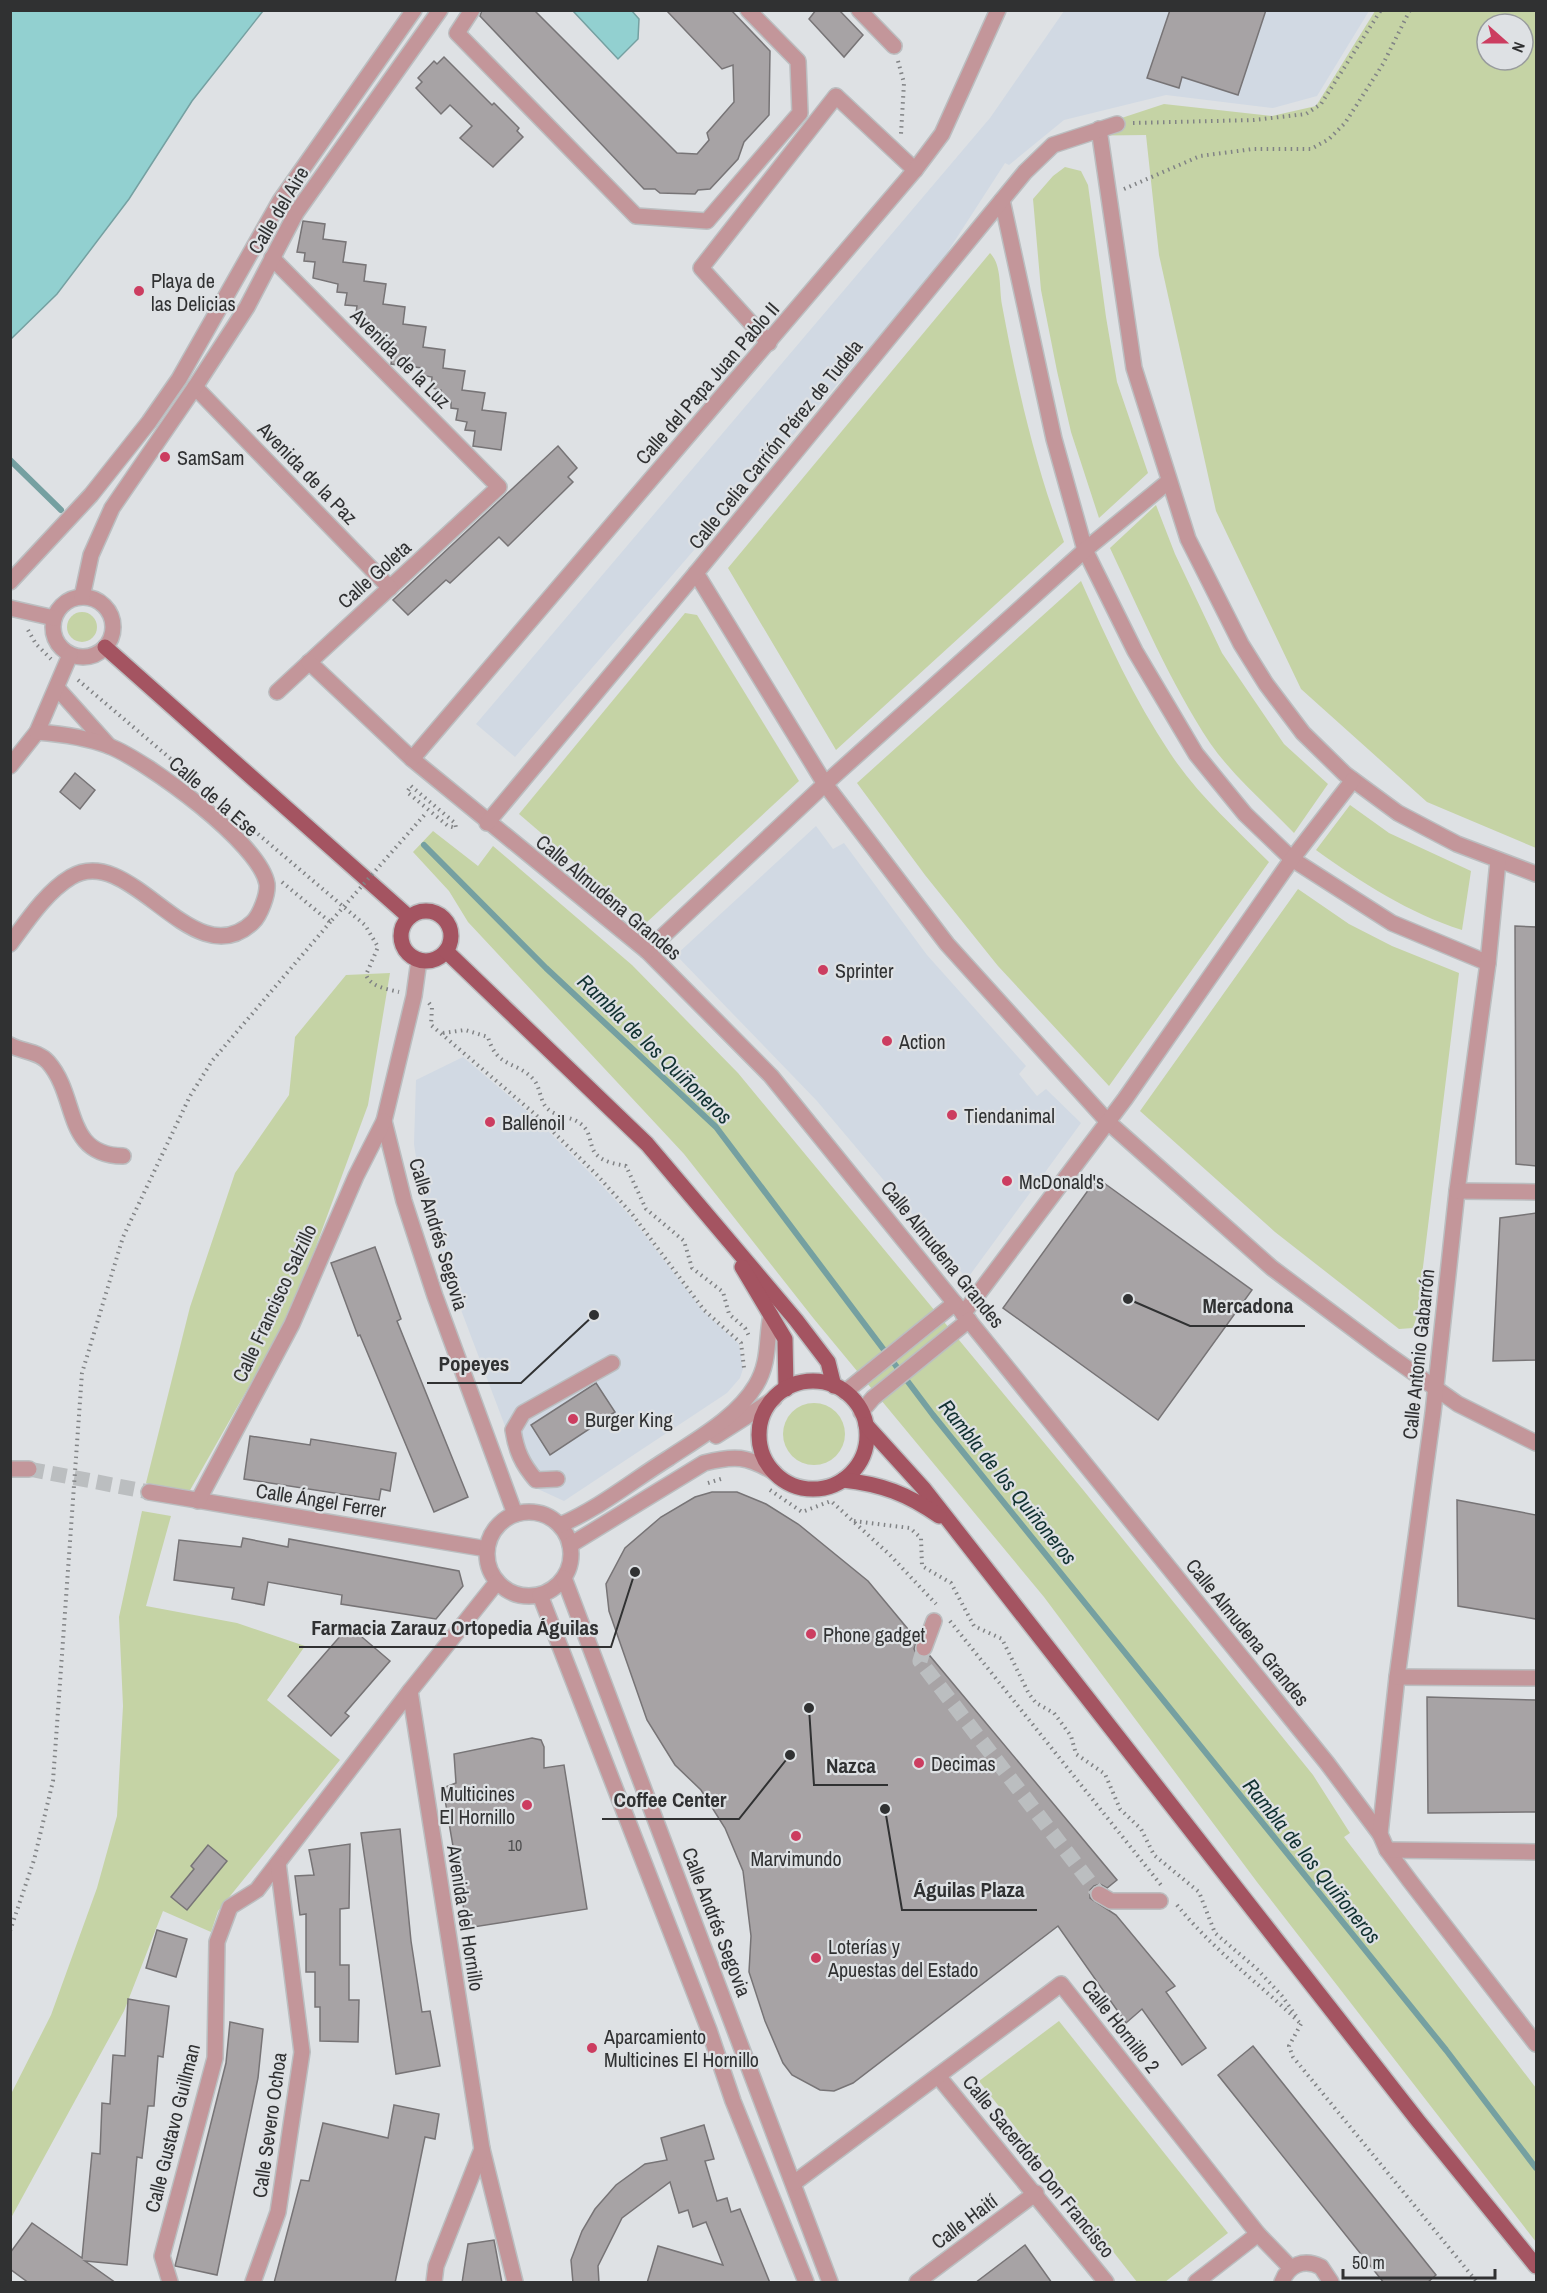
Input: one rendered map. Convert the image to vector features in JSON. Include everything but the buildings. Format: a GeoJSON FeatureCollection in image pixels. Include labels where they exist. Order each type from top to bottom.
{"type":"FeatureCollection","features":[{"type":"Feature","properties":{"kind":"main road"},"geometry":{"type":"LineString","coordinates":[[105,647],[409,917]]}},
{"type":"Feature","properties":{"kind":"main road"},"geometry":{"type":"LineString","coordinates":[[425,910],[442,916],[451,932],[446,951],[433,960],[419,960],[408,954],[401,940],[402,928],[409,917],[425,910]]}},
{"type":"Feature","properties":{"kind":"main road"},"geometry":{"type":"LineString","coordinates":[[446,951],[647,1144],[784,1305],[828,1362],[839,1389],[924,1489],[1419,2122],[1536,2266]]}},
{"type":"Feature","properties":{"kind":"main road"},"geometry":{"type":"LineString","coordinates":[[718,1229],[785,1339],[780,1394]]}},
{"type":"Feature","properties":{"kind":"main road"},"geometry":{"type":"LineString","coordinates":[[839,1389],[807,1382],[780,1394],[765,1412],[760,1431],[761,1449],[774,1472],[783,1480],[804,1488],[822,1488],[843,1480],[854,1470],[862,1456],[866,1441],[864,1418]]}},
{"type":"Feature","properties":{"kind":"main road"},"geometry":{"type":"LineString","coordinates":[[843,1480],[888,1487],[914,1498],[949,1523]]}},
{"type":"Feature","properties":{"kind":"street"},"geometry":{"type":"LineString","coordinates":[[10,582],[91,495],[149,422],[179,379],[280,201],[414,10]]}},
{"type":"Feature","properties":{"kind":"street","name":"Calle del Aire"},"geometry":{"type":"LineString","coordinates":[[82,597],[91,555],[112,508],[195,387],[246,307],[296,213],[440,10]]}},
{"type":"Feature","properties":{"kind":"street"},"geometry":{"type":"LineString","coordinates":[[472,10],[457,33],[636,216],[707,221],[800,113],[798,61],[748,10]]}},
{"type":"Feature","properties":{"kind":"street"},"geometry":{"type":"LineString","coordinates":[[859,10],[894,46]]}},
{"type":"Feature","properties":{"kind":"street","name":"Calle del Papa Juan Pablo II"},"geometry":{"type":"LineString","coordinates":[[412,759],[915,170],[942,134],[998,10]]}},
{"type":"Feature","properties":{"kind":"street"},"geometry":{"type":"LineString","coordinates":[[769,343],[701,268],[836,96],[915,170]]}},
{"type":"Feature","properties":{"kind":"street","name":"Calle Celia Carrión Pérez de Tudela"},"geometry":{"type":"LineString","coordinates":[[487,823],[696,573],[1025,172],[1053,145],[1117,124]]}},
{"type":"Feature","properties":{"kind":"street"},"geometry":{"type":"LineString","coordinates":[[1099,129],[1134,368],[1188,539],[1236,635],[1266,684],[1303,733],[1353,780],[1398,813],[1456,844],[1536,874]]}},
{"type":"Feature","properties":{"kind":"street"},"geometry":{"type":"LineString","coordinates":[[1002,200],[1054,439],[1085,550],[1135,651],[1196,754],[1245,814],[1292,859],[1392,923],[1488,963]]}},
{"type":"Feature","properties":{"kind":"street","name":"Avenida de la Luz"},"geometry":{"type":"LineString","coordinates":[[272,258],[499,487]]}},
{"type":"Feature","properties":{"kind":"street","name":"Avenida de la Paz"},"geometry":{"type":"LineString","coordinates":[[195,387],[390,588]]}},
{"type":"Feature","properties":{"kind":"street"},"geometry":{"type":"LineString","coordinates":[[647,951],[825,784],[1085,550],[1169,481]]}},
{"type":"Feature","properties":{"kind":"street","name":"Calle Goleta"},"geometry":{"type":"LineString","coordinates":[[277,692],[499,487]]}},
{"type":"Feature","properties":{"kind":"street"},"geometry":{"type":"LineString","coordinates":[[696,573],[825,784],[947,944],[1108,1122],[1272,1268],[1435,1390],[1536,1443]]}},
{"type":"Feature","properties":{"kind":"street"},"geometry":{"type":"LineString","coordinates":[[82,597],[99,601],[111,614],[113,633],[105,647],[88,657],[70,655],[54,637],[54,618],[65,603],[82,597]]}},
{"type":"Feature","properties":{"kind":"street"},"geometry":{"type":"LineString","coordinates":[[10,608],[54,618]]}},
{"type":"Feature","properties":{"kind":"street"},"geometry":{"type":"LineString","coordinates":[[10,766],[38,732],[70,655]]}},
{"type":"Feature","properties":{"kind":"street","name":"Calle Almudena Grandes"},"geometry":{"type":"LineString","coordinates":[[309,662],[412,759],[487,823],[647,951],[771,1076],[1328,1763],[1380,1834]]}},
{"type":"Feature","properties":{"kind":"street","name":"Calle de la Ese"},"geometry":{"type":"LineString","coordinates":[[57,688],[109,746]]}},
{"type":"Feature","properties":{"kind":"street","name":"Calle de la Ese"},"geometry":{"type":"LineString","coordinates":[[10,944],[54,890],[72,876],[92,870],[109,873],[123,880],[191,928],[213,936],[235,932],[253,922],[263,905],[267,885],[259,867],[237,840],[177,786],[145,765],[109,746],[69,735],[38,732]]}},
{"type":"Feature","properties":{"kind":"street"},"geometry":{"type":"LineString","coordinates":[[864,1418],[890,1384],[906,1372],[962,1312],[1108,1122],[1292,859],[1353,780]]}},
{"type":"Feature","properties":{"kind":"street","name":"Calle Antonio Gabarrón"},"geometry":{"type":"LineString","coordinates":[[1498,861],[1488,963],[1457,1191],[1435,1390],[1397,1677],[1380,1834],[1387,1850],[1536,2044]]}},
{"type":"Feature","properties":{"kind":"street","name":"Calle Andrés Segovia"},"geometry":{"type":"LineString","coordinates":[[419,960],[414,996],[384,1121],[404,1201],[435,1296],[515,1514]]}},
{"type":"Feature","properties":{"kind":"street"},"geometry":{"type":"LineString","coordinates":[[10,1045],[37,1054],[48,1063],[61,1084],[81,1137],[93,1150],[105,1156],[123,1156]]}},
{"type":"Feature","properties":{"kind":"street","name":"Calle Francisco Salzillo"},"geometry":{"type":"LineString","coordinates":[[198,1501],[292,1324],[356,1176],[384,1121]]}},
{"type":"Feature","properties":{"kind":"street"},"geometry":{"type":"LineString","coordinates":[[1457,1191],[1536,1192]]}},
{"type":"Feature","properties":{"kind":"street"},"geometry":{"type":"LineString","coordinates":[[839,1389],[962,1312]]}},
{"type":"Feature","properties":{"kind":"street"},"geometry":{"type":"LineString","coordinates":[[560,1525],[583,1515],[696,1441],[747,1399],[757,1383],[769,1349],[767,1335],[771,1315]]}},
{"type":"Feature","properties":{"kind":"street"},"geometry":{"type":"LineString","coordinates":[[557,1479],[536,1480],[524,1466],[515,1447],[513,1430],[523,1413],[612,1363]]}},
{"type":"Feature","properties":{"kind":"street"},"geometry":{"type":"LineString","coordinates":[[696,1441],[708,1441],[780,1394]]}},
{"type":"Feature","properties":{"kind":"street"},"geometry":{"type":"LineString","coordinates":[[570,1545],[704,1463],[729,1456],[753,1460],[774,1472]]}},
{"type":"Feature","properties":{"kind":"street"},"geometry":{"type":"LineString","coordinates":[[10,1469],[29,1469]]}},
{"type":"Feature","properties":{"kind":"street","name":"Calle Ángel Ferrer"},"geometry":{"type":"LineString","coordinates":[[149,1492],[487,1549]]}},
{"type":"Feature","properties":{"kind":"street"},"geometry":{"type":"LineString","coordinates":[[540,1513],[560,1525],[570,1545],[569,1567],[564,1578],[554,1588],[540,1595],[526,1596],[514,1594],[497,1582],[489,1568],[487,1549],[494,1530],[502,1521],[515,1514],[540,1513]]}},
{"type":"Feature","properties":{"kind":"street","name":"Calle Andrés Segovia"},"geometry":{"type":"LineString","coordinates":[[564,1578],[830,2283]]}},
{"type":"Feature","properties":{"kind":"street"},"geometry":{"type":"LineString","coordinates":[[410,1691],[497,1582]]}},
{"type":"Feature","properties":{"kind":"street"},"geometry":{"type":"LineString","coordinates":[[540,1595],[705,2019],[733,2101],[806,2283]]}},
{"type":"Feature","properties":{"kind":"street"},"geometry":{"type":"LineString","coordinates":[[924,1648],[939,1614]]}},
{"type":"Feature","properties":{"kind":"street"},"geometry":{"type":"LineString","coordinates":[[1397,1677],[1536,1678]]}},
{"type":"Feature","properties":{"kind":"street","name":"Calle Gustavo Guillman"},"geometry":{"type":"LineString","coordinates":[[170,2283],[162,2256],[215,2058],[217,1942],[230,1907],[256,1890],[410,1691]]}},
{"type":"Feature","properties":{"kind":"street","name":"Avenida del Hornillo"},"geometry":{"type":"LineString","coordinates":[[410,1691],[482,2149],[515,2283]]}},
{"type":"Feature","properties":{"kind":"street"},"geometry":{"type":"LineString","coordinates":[[1387,1850],[1536,1852]]}},
{"type":"Feature","properties":{"kind":"street","name":"Calle Severo Ochoa"},"geometry":{"type":"LineString","coordinates":[[253,2283],[278,2212],[302,2052],[278,1863]]}},
{"type":"Feature","properties":{"kind":"street"},"geometry":{"type":"LineString","coordinates":[[1098,1894],[1111,1901],[1165,1896]]}},
{"type":"Feature","properties":{"kind":"street","name":"Calle Hornillo 2"},"geometry":{"type":"LineString","coordinates":[[794,2183],[1060,1984],[1258,2234],[1291,2268]]}},
{"type":"Feature","properties":{"kind":"street","name":"Calle Sacerdote Don Francisco"},"geometry":{"type":"LineString","coordinates":[[938,2076],[1036,2193],[1106,2283]]}},
{"type":"Feature","properties":{"kind":"street"},"geometry":{"type":"LineString","coordinates":[[434,2283],[436,2266],[482,2149]]}},
{"type":"Feature","properties":{"kind":"street","name":"Calle Haití"},"geometry":{"type":"LineString","coordinates":[[917,2283],[1036,2193]]}},
{"type":"Feature","properties":{"kind":"street"},"geometry":{"type":"LineString","coordinates":[[1196,2283],[1258,2234]]}},
{"type":"Feature","properties":{"kind":"street"},"geometry":{"type":"LineString","coordinates":[[1282,2283],[1291,2268],[1306,2262],[1314,2263],[1327,2272],[1331,2283]]}},
{"type":"Feature","properties":{"kind":"path"},"geometry":{"type":"LineString","coordinates":[[1117,124],[1254,120],[1306,114],[1321,104],[1381,10]]}},
{"type":"Feature","properties":{"kind":"path"},"geometry":{"type":"LineString","coordinates":[[1109,196],[1200,156],[1253,149],[1311,149],[1329,139],[1345,123],[1377,74],[1410,10]]}},
{"type":"Feature","properties":{"kind":"path"},"geometry":{"type":"LineString","coordinates":[[894,46],[904,83],[899,155]]}},
{"type":"Feature","properties":{"kind":"path"},"geometry":{"type":"LineString","coordinates":[[410,787],[455,823],[456,828],[448,826],[428,811],[407,792],[410,787]]}},
{"type":"Feature","properties":{"kind":"path"},"geometry":{"type":"LineString","coordinates":[[10,1931],[34,1860],[53,1781],[82,1373],[123,1237],[190,1096],[212,1061],[428,811]]}},
{"type":"Feature","properties":{"kind":"path"},"geometry":{"type":"LineString","coordinates":[[291,887],[331,921]]}},
{"type":"Feature","properties":{"kind":"path"},"geometry":{"type":"LineString","coordinates":[[414,996],[432,1007],[431,1025],[536,1115],[632,1214],[705,1310],[741,1343],[744,1377]]}},
{"type":"Feature","properties":{"kind":"path"},"geometry":{"type":"LineString","coordinates":[[442,1033],[465,1030],[488,1037],[491,1048],[501,1060],[534,1080],[541,1101],[551,1112],[572,1118],[585,1129],[596,1154],[609,1162],[626,1166],[646,1209],[684,1240],[692,1268],[723,1292],[729,1314],[745,1328],[752,1343]]}},
{"type":"Feature","properties":{"kind":"path"},"geometry":{"type":"LineString","coordinates":[[704,1484],[729,1477]]}},
{"type":"Feature","properties":{"kind":"path"},"geometry":{"type":"LineString","coordinates":[[764,1486],[798,1511],[802,1512],[831,1501],[854,1521],[939,1614],[1165,1896],[1221,1955],[1266,1990],[1302,2024]]}},
{"type":"Feature","properties":{"kind":"path"},"geometry":{"type":"LineString","coordinates":[[854,1521],[910,1528],[921,1538],[922,1566],[951,1583],[974,1626],[1002,1639],[1036,1703],[1054,1713],[1071,1736],[1076,1754],[1105,1774],[1120,1809],[1141,1829],[1154,1855],[1199,1892],[1215,1933],[1263,1976],[1282,1996],[1302,2024]]}},
{"type":"Feature","properties":{"kind":"path"},"geometry":{"type":"LineString","coordinates":[[1302,2024],[1290,2046],[1293,2056],[1478,2283]]}},
{"type":"Feature","properties":{"kind":"shaded area"},"geometry":{"type":"Polygon","coordinates":[[[1064,11],[1369,11],[1317,96],[1273,108],[1166,95],[1064,120],[1009,165],[1005,163],[943,259],[905,306],[515,757],[476,724],[990,118],[1064,11]]]}},
{"type":"Feature","properties":{"kind":"shaded area"},"geometry":{"type":"Polygon","coordinates":[[[816,826],[833,849],[844,843],[927,955],[1026,1066],[1019,1074],[1037,1096],[1046,1089],[1081,1123],[967,1279],[817,1101],[676,955],[816,826]]]}},
{"type":"Feature","properties":{"kind":"shaded area"},"geometry":{"type":"Polygon","coordinates":[[[463,1057],[534,1117],[594,1177],[631,1217],[703,1311],[739,1344],[743,1369],[740,1378],[727,1393],[564,1501],[527,1484],[441,1257],[421,1190],[414,1144],[416,1080],[463,1057]]]}},
{"type":"Feature","properties":{"kind":"green space"},"geometry":{"type":"Polygon","coordinates":[[[1375,11],[1536,11],[1536,848],[1427,802],[1301,689],[1216,511],[1159,255],[1146,135],[1067,136],[1164,104],[1272,116],[1316,106],[1375,11]]]}},
{"type":"Feature","properties":{"kind":"green space"},"geometry":{"type":"Polygon","coordinates":[[[1065,167],[1081,171],[1088,185],[1117,382],[1148,473],[1099,518],[1071,432],[1041,290],[1033,199],[1053,176],[1065,167]]]}},
{"type":"Feature","properties":{"kind":"green space"},"geometry":{"type":"Polygon","coordinates":[[[990,253],[997,264],[1002,305],[1028,425],[1044,484],[1064,542],[836,750],[728,568],[990,253]]]}},
{"type":"Feature","properties":{"kind":"green space"},"geometry":{"type":"Polygon","coordinates":[[[1156,505],[1175,554],[1222,653],[1284,744],[1328,784],[1294,833],[1239,778],[1219,755],[1195,720],[1169,672],[1110,548],[1156,505]]]}},
{"type":"Feature","properties":{"kind":"green space"},"geometry":{"type":"Polygon","coordinates":[[[1081,581],[1133,690],[1170,753],[1204,796],[1269,862],[1109,1086],[998,966],[925,875],[857,783],[1081,581]]]}},
{"type":"Feature","properties":{"kind":"green space"},"geometry":{"type":"Polygon","coordinates":[[[82,612],[88,613],[96,621],[96,633],[88,641],[82,642],[76,641],[68,633],[67,627],[68,621],[76,613],[82,612]]]}},
{"type":"Feature","properties":{"kind":"green space"},"geometry":{"type":"Polygon","coordinates":[[[685,613],[697,615],[799,781],[646,923],[519,814],[685,613]]]}},
{"type":"Feature","properties":{"kind":"green space"},"geometry":{"type":"Polygon","coordinates":[[[1350,805],[1389,833],[1471,871],[1462,930],[1423,915],[1386,896],[1316,850],[1350,805]]]}},
{"type":"Feature","properties":{"kind":"green space"},"geometry":{"type":"Polygon","coordinates":[[[433,831],[478,866],[493,846],[632,965],[738,1073],[1084,1491],[1313,1775],[1350,1833],[1344,1837],[1536,2088],[1536,2242],[1257,1882],[1044,1597],[814,1319],[684,1154],[468,922],[449,891],[413,852],[433,831]]]}},
{"type":"Feature","properties":{"kind":"green space"},"geometry":{"type":"Polygon","coordinates":[[[1298,889],[1349,924],[1392,946],[1459,973],[1417,1316],[1413,1328],[1399,1329],[1275,1232],[1140,1111],[1298,889]]]}},
{"type":"Feature","properties":{"kind":"green space"},"geometry":{"type":"Polygon","coordinates":[[[390,973],[368,1105],[312,1257],[277,1337],[189,1492],[146,1483],[190,1307],[235,1173],[289,1095],[295,1037],[346,975],[390,973]]]}},
{"type":"Feature","properties":{"kind":"green space"},"geometry":{"type":"Polygon","coordinates":[[[808,1403],[820,1403],[836,1412],[843,1422],[845,1434],[843,1446],[836,1456],[820,1465],[808,1465],[797,1460],[788,1451],[783,1440],[783,1428],[788,1417],[797,1408],[808,1403]]]}},
{"type":"Feature","properties":{"kind":"green space"},"geometry":{"type":"Polygon","coordinates":[[[142,1511],[171,1516],[146,1606],[237,1623],[305,1646],[267,1700],[340,1760],[218,1911],[211,1932],[163,1911],[124,2011],[11,2218],[11,2094],[51,2015],[97,1888],[117,1816],[123,1706],[119,1617],[142,1511]]]}},
{"type":"Feature","properties":{"kind":"green space"},"geometry":{"type":"Polygon","coordinates":[[[1059,2021],[1228,2233],[1165,2282],[1137,2282],[979,2081],[1059,2021]]]}},
{"type":"Feature","properties":{"kind":"water"},"geometry":{"type":"Polygon","coordinates":[[[11,10],[263,11],[192,101],[129,199],[57,294],[11,339],[11,10]]]}},
{"type":"Feature","properties":{"kind":"water"},"geometry":{"type":"Polygon","coordinates":[[[573,11],[632,11],[639,19],[638,39],[618,59],[573,11]]]}},
{"type":"Feature","properties":{"kind":"waterway"},"geometry":{"type":"LineString","coordinates":[[10,460],[61,510]]}},
{"type":"Feature","properties":{"kind":"waterway","name":"Rambla de los Quiñoneros"},"geometry":{"type":"LineString","coordinates":[[424,845],[546,968],[716,1127],[933,1415],[1446,2050],[1536,2168]]}},
{"type":"Feature","properties":{"kind":"tunnel"},"geometry":{"type":"LineString","coordinates":[[29,1469],[149,1492]]}},
{"type":"Feature","properties":{"kind":"tunnel"},"geometry":{"type":"LineString","coordinates":[[924,1648],[920,1661],[1099,1894]]}},
{"type":"Feature","properties":{"kind":"place","name":"Playa de las Delicias"},"geometry":{"type":"Point","coordinates":[139,291]}},
{"type":"Feature","properties":{"kind":"place","name":"SamSam"},"geometry":{"type":"Point","coordinates":[165,457]}},
{"type":"Feature","properties":{"kind":"place","name":"Sprinter"},"geometry":{"type":"Point","coordinates":[823,970]}},
{"type":"Feature","properties":{"kind":"place","name":"Action"},"geometry":{"type":"Point","coordinates":[887,1041]}},
{"type":"Feature","properties":{"kind":"place","name":"Tiendanimal"},"geometry":{"type":"Point","coordinates":[952,1115]}},
{"type":"Feature","properties":{"kind":"place","name":"Ballenoil"},"geometry":{"type":"Point","coordinates":[490,1122]}},
{"type":"Feature","properties":{"kind":"place","name":"McDonald's"},"geometry":{"type":"Point","coordinates":[1007,1181]}},
{"type":"Feature","properties":{"kind":"place","name":"Mercadona"},"geometry":{"type":"Point","coordinates":[1128,1299]}},
{"type":"Feature","properties":{"kind":"place","name":"Popeyes"},"geometry":{"type":"Point","coordinates":[594,1315]}},
{"type":"Feature","properties":{"kind":"place","name":"Burger King"},"geometry":{"type":"Point","coordinates":[573,1419]}},
{"type":"Feature","properties":{"kind":"place","name":"Farmacia Zarauz Ortopedia Águilas"},"geometry":{"type":"Point","coordinates":[635,1572]}},
{"type":"Feature","properties":{"kind":"place","name":"Phone gadget"},"geometry":{"type":"Point","coordinates":[811,1634]}},
{"type":"Feature","properties":{"kind":"place","name":"Nazca"},"geometry":{"type":"Point","coordinates":[809,1708]}},
{"type":"Feature","properties":{"kind":"place","name":"Coffee Center"},"geometry":{"type":"Point","coordinates":[790,1755]}},
{"type":"Feature","properties":{"kind":"place","name":"Decimas"},"geometry":{"type":"Point","coordinates":[919,1763]}},
{"type":"Feature","properties":{"kind":"place","name":"Multicines El Hornillo"},"geometry":{"type":"Point","coordinates":[527,1805]}},
{"type":"Feature","properties":{"kind":"place","name":"Águilas Plaza"},"geometry":{"type":"Point","coordinates":[885,1809]}},
{"type":"Feature","properties":{"kind":"place","name":"Marvimundo"},"geometry":{"type":"Point","coordinates":[796,1836]}},
{"type":"Feature","properties":{"kind":"place","name":"Loterías y Apuestas del Estado"},"geometry":{"type":"Point","coordinates":[816,1958]}},
{"type":"Feature","properties":{"kind":"place","name":"Aparcamiento Multicines El Hornillo"},"geometry":{"type":"Point","coordinates":[592,2048]}}]}
